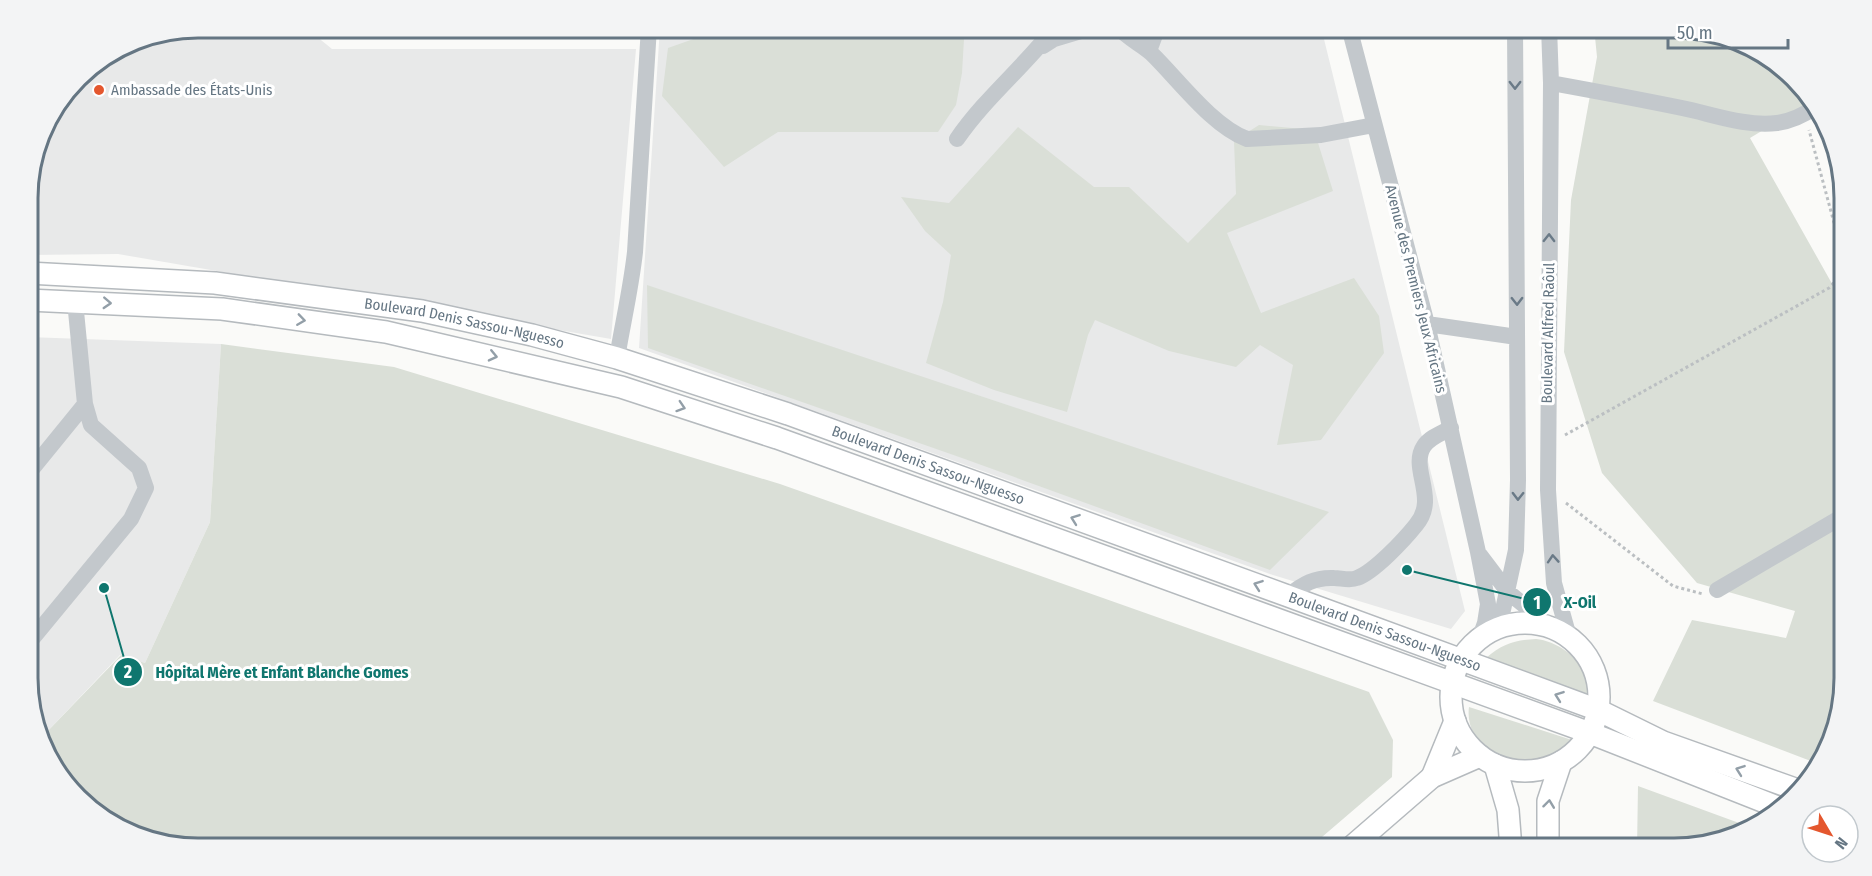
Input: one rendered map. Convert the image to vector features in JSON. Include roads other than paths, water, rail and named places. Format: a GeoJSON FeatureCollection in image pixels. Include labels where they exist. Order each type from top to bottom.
{"type":"FeatureCollection","features":[{"type":"Feature","properties":{"kind":"main road","name":"Boulevard Denis Sassou-Nguesso"},"geometry":{"type":"LineString","coordinates":[[38,274],[215,283],[422,311],[532,335],[617,358],[788,414],[1288,596],[1598,710],[1663,742],[1791,788]]}},
{"type":"Feature","properties":{"kind":"main road","name":"Boulevard Denis Sassou-Nguesso"},"geometry":{"type":"LineString","coordinates":[[38,300],[222,309],[386,332],[621,387],[777,438],[1590,733],[1772,805]]}},
{"type":"Feature","properties":{"kind":"main road"},"geometry":{"type":"LineString","coordinates":[[1526,623],[1560,632],[1584,651],[1594,669],[1599,689],[1598,710],[1590,733],[1577,749],[1561,762],[1540,770],[1517,771],[1487,760],[1465,740],[1455,722],[1451,703],[1452,684],[1461,660],[1479,640],[1499,628],[1526,623]]}},
{"type":"Feature","properties":{"kind":"main road"},"geometry":{"type":"LineString","coordinates":[[1432,777],[1455,722]]}},
{"type":"Feature","properties":{"kind":"main road"},"geometry":{"type":"LineString","coordinates":[[1362,838],[1432,777],[1487,760]]}},
{"type":"Feature","properties":{"kind":"main road"},"geometry":{"type":"LineString","coordinates":[[1487,760],[1508,810],[1510,838]]}},
{"type":"Feature","properties":{"kind":"main road"},"geometry":{"type":"LineString","coordinates":[[1548,838],[1548,801],[1561,762]]}},
{"type":"Feature","properties":{"kind":"street"},"geometry":{"type":"LineString","coordinates":[[617,358],[635,252],[648,38]]}},
{"type":"Feature","properties":{"kind":"street"},"geometry":{"type":"LineString","coordinates":[[957,139],[971,118],[1046,38]]}},
{"type":"Feature","properties":{"kind":"street"},"geometry":{"type":"LineString","coordinates":[[1038,49],[1057,38]]}},
{"type":"Feature","properties":{"kind":"street"},"geometry":{"type":"LineString","coordinates":[[1132,38],[1149,51],[1215,119],[1238,136],[1247,139],[1321,135],[1374,125]]}},
{"type":"Feature","properties":{"kind":"street"},"geometry":{"type":"LineString","coordinates":[[1149,51],[1154,38]]}},
{"type":"Feature","properties":{"kind":"street","name":"Avenue des Premiers Jeux Africains"},"geometry":{"type":"LineString","coordinates":[[1352,38],[1426,324],[1478,552],[1488,604],[1479,640]]}},
{"type":"Feature","properties":{"kind":"street","name":"Boulevard Alfred Raôul"},"geometry":{"type":"LineString","coordinates":[[1499,628],[1516,550],[1515,38]]}},
{"type":"Feature","properties":{"kind":"street","name":"Boulevard Alfred Raôul"},"geometry":{"type":"LineString","coordinates":[[1549,38],[1551,83],[1547,445],[1554,583],[1560,632]]}},
{"type":"Feature","properties":{"kind":"street"},"geometry":{"type":"LineString","coordinates":[[1551,83],[1629,97],[1726,119],[1778,123],[1809,112]]}},
{"type":"Feature","properties":{"kind":"street"},"geometry":{"type":"LineString","coordinates":[[38,633],[131,519],[146,488],[139,468],[91,425],[85,404],[75,301]]}},
{"type":"Feature","properties":{"kind":"street"},"geometry":{"type":"LineString","coordinates":[[1426,324],[1517,337]]}},
{"type":"Feature","properties":{"kind":"street"},"geometry":{"type":"LineString","coordinates":[[38,462],[85,404]]}},
{"type":"Feature","properties":{"kind":"street"},"geometry":{"type":"LineString","coordinates":[[1288,596],[1310,580],[1359,578],[1401,542],[1420,520],[1425,505],[1426,495],[1419,456],[1431,438],[1451,428]]}},
{"type":"Feature","properties":{"kind":"street"},"geometry":{"type":"LineString","coordinates":[[1717,590],[1834,521]]}},
{"type":"Feature","properties":{"kind":"street","name":"Avenue des Premiers Jeux Africains"},"geometry":{"type":"LineString","coordinates":[[1478,552],[1508,592],[1560,632]]}},
{"type":"Feature","properties":{"kind":"place","name":"Ambassade des États-Unis"},"geometry":{"type":"Point","coordinates":[99,90]}},
{"type":"Feature","properties":{"kind":"place","name":"X-Oil"},"geometry":{"type":"Point","coordinates":[1407,570]}},
{"type":"Feature","properties":{"kind":"place","name":"Hôpital Mère et Enfant Blanche Gomes"},"geometry":{"type":"Point","coordinates":[104,588]}}]}
